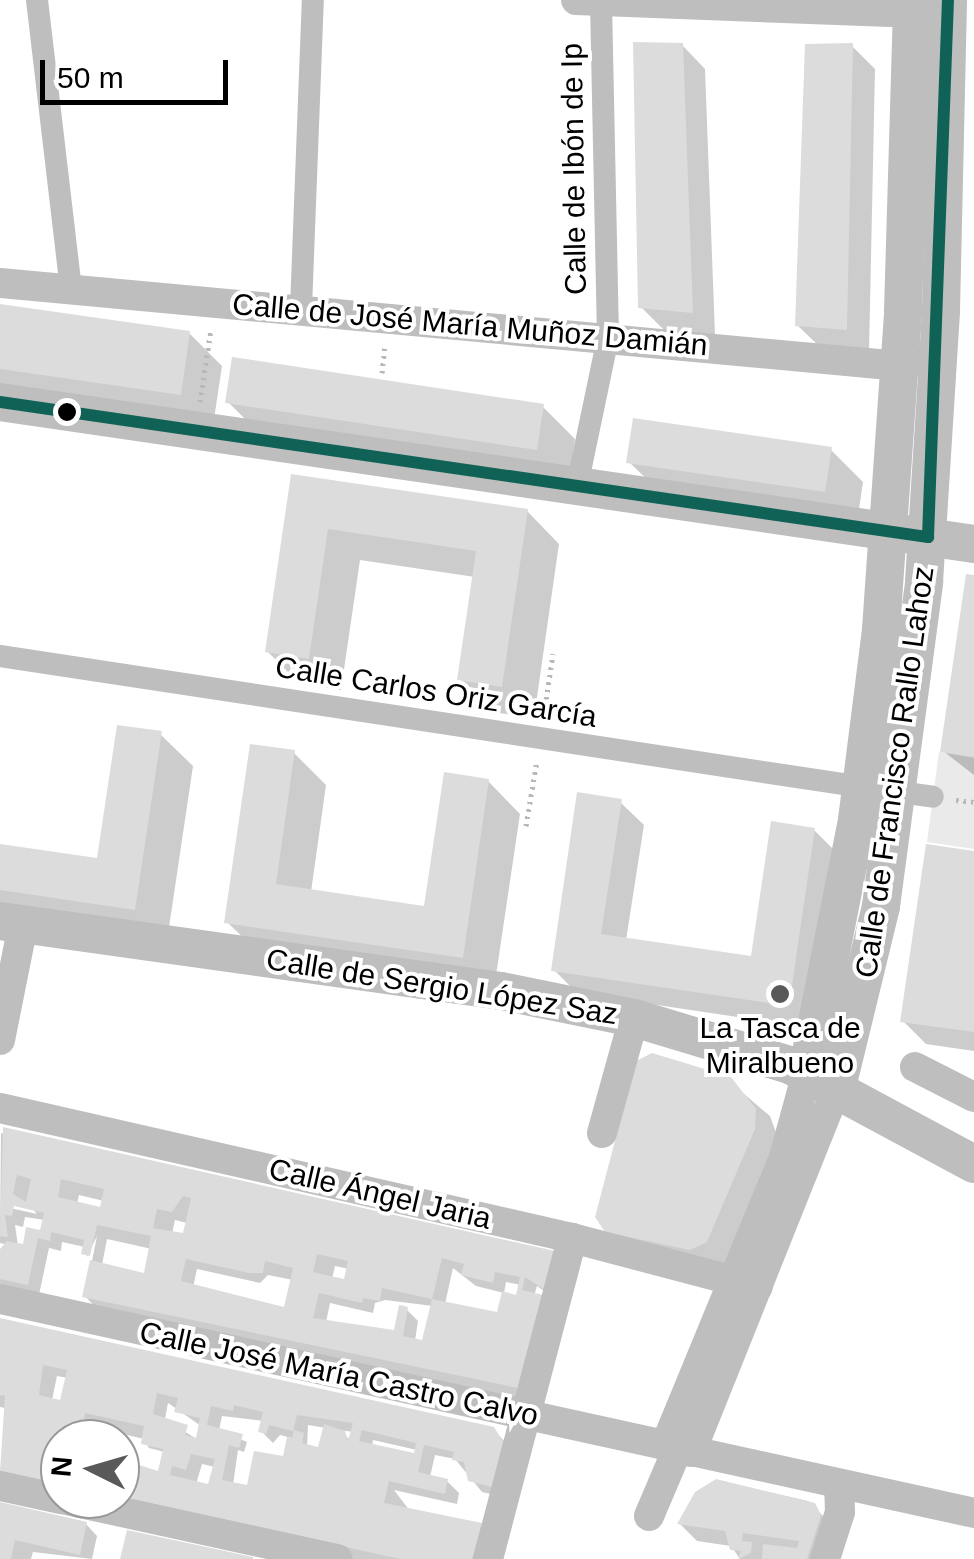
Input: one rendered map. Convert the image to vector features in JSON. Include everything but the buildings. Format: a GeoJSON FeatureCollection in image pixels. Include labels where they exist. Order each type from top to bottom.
{"type":"FeatureCollection","features":[{"type":"Feature","properties":{"kind":"street"},"geometry":{"type":"LineString","coordinates":[[37,0],[71,289]]}},
{"type":"Feature","properties":{"kind":"street"},"geometry":{"type":"LineString","coordinates":[[301,308],[313,0]]}},
{"type":"Feature","properties":{"kind":"street","name":"Calle de Francisco Rallo Lahoz"},"geometry":{"type":"LineString","coordinates":[[649,1516],[746,1283],[871,958],[898,792],[928,537],[938,356],[948,0]]}},
{"type":"Feature","properties":{"kind":"street"},"geometry":{"type":"LineString","coordinates":[[592,1],[912,7]]}},
{"type":"Feature","properties":{"kind":"street","name":"Calle de Ibón de Ip"},"geometry":{"type":"LineString","coordinates":[[578,486],[608,337],[592,1]]}},
{"type":"Feature","properties":{"kind":"street","name":"Calle de Francisco Rallo Lahoz"},"geometry":{"type":"LineString","coordinates":[[898,792],[890,532],[900,366],[912,7]]}},
{"type":"Feature","properties":{"kind":"street","name":"Calle de José María Muñoz Damián"},"geometry":{"type":"LineString","coordinates":[[0,283],[900,366],[938,356]]}},
{"type":"Feature","properties":{"kind":"street"},"geometry":{"type":"LineString","coordinates":[[0,402],[974,544]]}},
{"type":"Feature","properties":{"kind":"street","name":"Calle Carlos Oriz García"},"geometry":{"type":"LineString","coordinates":[[0,656],[898,792]]}},
{"type":"Feature","properties":{"kind":"street"},"geometry":{"type":"LineString","coordinates":[[0,1040],[12,923]]}},
{"type":"Feature","properties":{"kind":"street","name":"Calle de Sergio López Saz"},"geometry":{"type":"LineString","coordinates":[[12,923],[501,991],[634,1018],[822,1080],[974,1164]]}},
{"type":"Feature","properties":{"kind":"street"},"geometry":{"type":"LineString","coordinates":[[602,1133],[634,1018]]}},
{"type":"Feature","properties":{"kind":"street"},"geometry":{"type":"LineString","coordinates":[[915,1067],[974,1097]]}},
{"type":"Feature","properties":{"kind":"street","name":"Calle Ángel Jaria"},"geometry":{"type":"LineString","coordinates":[[0,1108],[572,1238],[746,1283]]}},
{"type":"Feature","properties":{"kind":"street"},"geometry":{"type":"LineString","coordinates":[[488,1559],[572,1238]]}},
{"type":"Feature","properties":{"kind":"street","name":"Calle José María Castro Calvo"},"geometry":{"type":"LineString","coordinates":[[0,1299],[974,1513]]}},
{"type":"Feature","properties":{"kind":"street"},"geometry":{"type":"LineString","coordinates":[[0,1486],[40,1495]]}},
{"type":"Feature","properties":{"kind":"street"},"geometry":{"type":"LineString","coordinates":[[824,1559],[842,1504],[839,1486]]}},
{"type":"Feature","properties":{"kind":"street"},"geometry":{"type":"LineString","coordinates":[[140,1516],[338,1559]]}},
{"type":"Feature","properties":{"kind":"path"},"geometry":{"type":"LineString","coordinates":[[196,431],[215,301]]}},
{"type":"Feature","properties":{"kind":"shaded area"},"geometry":{"type":"Polygon","coordinates":[[[939,752],[974,758],[974,849],[927,842],[939,752]]]}},
{"type":"Feature","properties":{"kind":"transit line"},"geometry":{"type":"LineString","coordinates":[[0,402],[928,537],[948,0]]}},
{"type":"Feature","properties":{"kind":"place","name":"La Tasca de Miralbueno"},"geometry":{"type":"Point","coordinates":[780,994]}}]}
